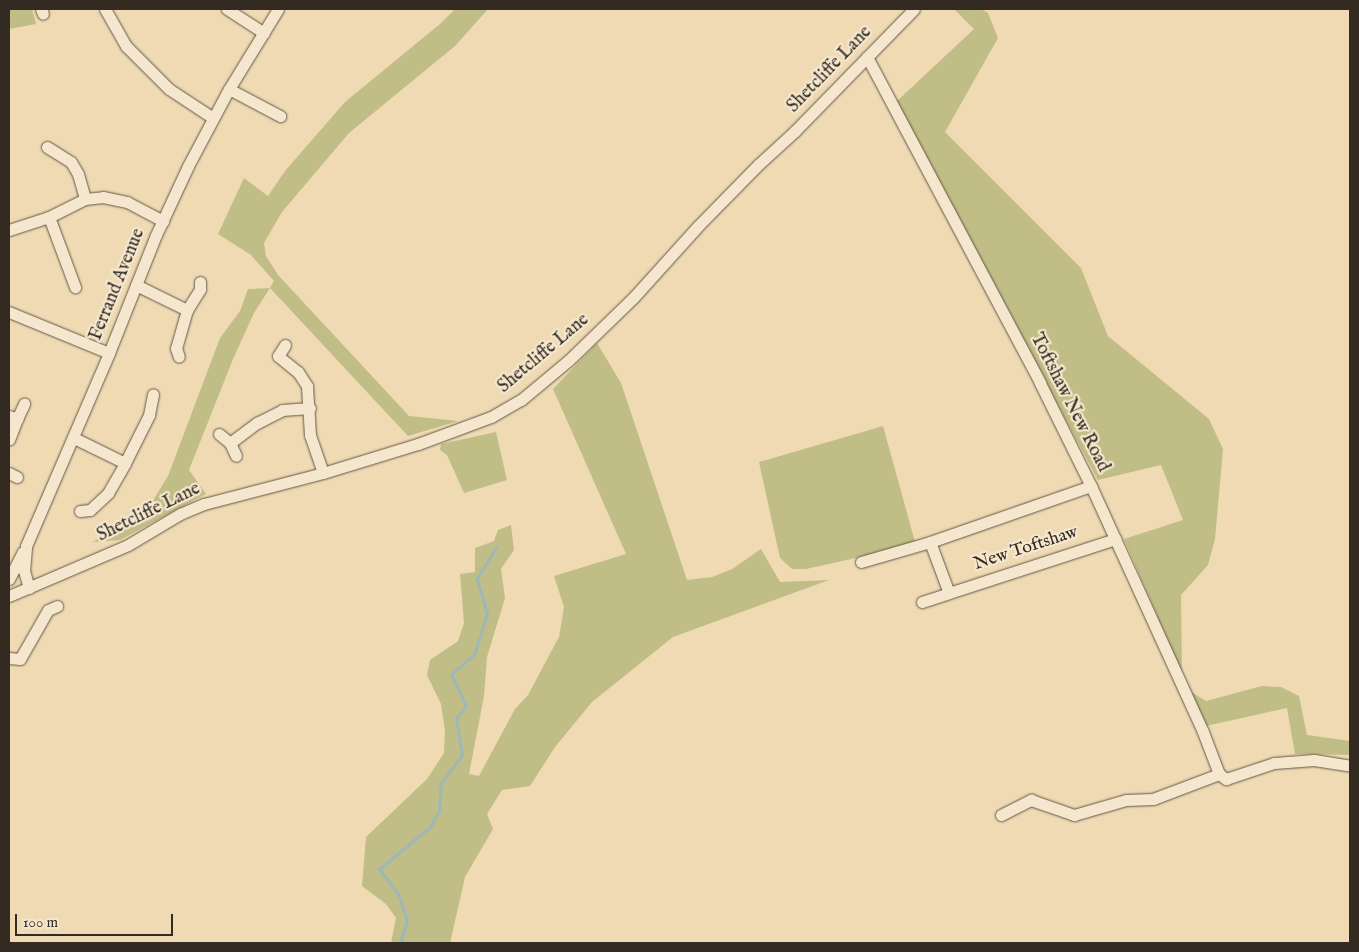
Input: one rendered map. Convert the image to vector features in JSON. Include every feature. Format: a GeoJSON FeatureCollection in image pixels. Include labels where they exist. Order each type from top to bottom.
{"type":"FeatureCollection","features":[{"type":"Feature","properties":{"kind":"street"},"geometry":{"type":"LineString","coordinates":[[106,9],[126,46],[170,89],[214,118]]}},
{"type":"Feature","properties":{"kind":"street"},"geometry":{"type":"LineString","coordinates":[[227,9],[264,34]]}},
{"type":"Feature","properties":{"kind":"street","name":"Ferrand Avenue"},"geometry":{"type":"LineString","coordinates":[[29,588],[24,571],[26,546],[74,438],[163,221],[188,166],[229,89],[278,9]]}},
{"type":"Feature","properties":{"kind":"street","name":"Shetcliffe Lane"},"geometry":{"type":"LineString","coordinates":[[9,596],[128,544],[180,514],[204,504],[323,473],[418,444],[491,417],[521,400],[569,360],[632,298],[705,219],[914,9]]}},
{"type":"Feature","properties":{"kind":"street","name":"Toftshaw New Road"},"geometry":{"type":"LineString","coordinates":[[867,57],[1040,383],[1092,486],[1203,732],[1219,774]]}},
{"type":"Feature","properties":{"kind":"street"},"geometry":{"type":"LineString","coordinates":[[229,89],[280,116]]}},
{"type":"Feature","properties":{"kind":"street"},"geometry":{"type":"LineString","coordinates":[[47,148],[71,162],[78,174],[85,198]]}},
{"type":"Feature","properties":{"kind":"street"},"geometry":{"type":"LineString","coordinates":[[9,230],[49,218],[85,198],[103,197],[127,202],[163,221]]}},
{"type":"Feature","properties":{"kind":"street"},"geometry":{"type":"LineString","coordinates":[[49,218],[75,287]]}},
{"type":"Feature","properties":{"kind":"street"},"geometry":{"type":"LineString","coordinates":[[136,285],[188,310]]}},
{"type":"Feature","properties":{"kind":"street"},"geometry":{"type":"LineString","coordinates":[[173,352],[188,310],[202,286]]}},
{"type":"Feature","properties":{"kind":"street"},"geometry":{"type":"LineString","coordinates":[[9,312],[109,353]]}},
{"type":"Feature","properties":{"kind":"street"},"geometry":{"type":"LineString","coordinates":[[285,345],[278,356],[298,372],[307,386],[310,408],[310,435],[323,473]]}},
{"type":"Feature","properties":{"kind":"street"},"geometry":{"type":"LineString","coordinates":[[87,513],[108,493],[152,417],[153,394]]}},
{"type":"Feature","properties":{"kind":"street"},"geometry":{"type":"LineString","coordinates":[[9,440],[13,418],[24,404]]}},
{"type":"Feature","properties":{"kind":"street"},"geometry":{"type":"LineString","coordinates":[[230,443],[257,423],[282,410],[310,408]]}},
{"type":"Feature","properties":{"kind":"street"},"geometry":{"type":"LineString","coordinates":[[219,434],[230,443],[236,456]]}},
{"type":"Feature","properties":{"kind":"street"},"geometry":{"type":"LineString","coordinates":[[74,438],[124,463]]}},
{"type":"Feature","properties":{"kind":"street"},"geometry":{"type":"LineString","coordinates":[[861,562],[930,542],[1092,486]]}},
{"type":"Feature","properties":{"kind":"street","name":"New Toftshaw"},"geometry":{"type":"LineString","coordinates":[[922,602],[1115,539]]}},
{"type":"Feature","properties":{"kind":"street"},"geometry":{"type":"LineString","coordinates":[[930,542],[948,593]]}},
{"type":"Feature","properties":{"kind":"street"},"geometry":{"type":"LineString","coordinates":[[9,580],[26,546]]}},
{"type":"Feature","properties":{"kind":"street"},"geometry":{"type":"LineString","coordinates":[[18,661],[48,610],[57,606]]}},
{"type":"Feature","properties":{"kind":"street"},"geometry":{"type":"LineString","coordinates":[[1001,815],[1031,800],[1074,814],[1126,800],[1153,798],[1219,774],[1226,779],[1274,763],[1314,760],[1350,766]]}},
{"type":"Feature","properties":{"kind":"shaded area"},"geometry":{"type":"Polygon","coordinates":[[[9,9],[32,9],[36,24],[9,29],[9,9]]]}},
{"type":"Feature","properties":{"kind":"shaded area"},"geometry":{"type":"Polygon","coordinates":[[[455,9],[488,9],[455,46],[349,133],[282,212],[264,243],[266,256],[278,275],[409,416],[458,421],[408,436],[270,288],[274,281],[251,255],[218,234],[244,178],[268,196],[285,171],[345,102],[440,24],[455,9]]]}},
{"type":"Feature","properties":{"kind":"shaded area"},"geometry":{"type":"Polygon","coordinates":[[[954,9],[982,9],[988,13],[998,38],[945,132],[1081,268],[1108,336],[1209,419],[1223,449],[1215,539],[1208,565],[1181,595],[1182,673],[1124,539],[1183,520],[1161,465],[1098,480],[896,102],[974,29],[954,9]]]}},
{"type":"Feature","properties":{"kind":"shaded area"},"geometry":{"type":"Polygon","coordinates":[[[270,288],[254,313],[233,359],[189,470],[206,494],[120,540],[92,542],[131,524],[144,515],[168,476],[220,338],[240,311],[248,289],[270,288]]]}},
{"type":"Feature","properties":{"kind":"shaded area"},"geometry":{"type":"Polygon","coordinates":[[[597,343],[621,383],[687,580],[712,577],[732,569],[761,549],[780,582],[829,580],[673,637],[592,702],[555,747],[530,786],[502,790],[487,814],[493,829],[465,877],[450,943],[391,943],[396,918],[386,904],[362,886],[366,837],[427,779],[444,753],[445,731],[441,704],[427,675],[430,660],[458,641],[464,623],[460,574],[475,572],[475,548],[494,541],[498,530],[511,525],[514,550],[501,569],[505,598],[487,657],[484,696],[469,774],[479,776],[515,709],[528,695],[559,637],[564,607],[554,576],[626,554],[553,389],[597,343]]]}},
{"type":"Feature","properties":{"kind":"shaded area"},"geometry":{"type":"Polygon","coordinates":[[[883,426],[915,542],[806,569],[792,569],[780,558],[759,462],[883,426]]]}},
{"type":"Feature","properties":{"kind":"shaded area"},"geometry":{"type":"Polygon","coordinates":[[[496,432],[507,480],[464,493],[447,455],[440,450],[441,444],[496,432]]]}},
{"type":"Feature","properties":{"kind":"shaded area"},"geometry":{"type":"Polygon","coordinates":[[[1262,686],[1281,687],[1299,696],[1307,735],[1350,741],[1350,755],[1295,754],[1287,708],[1206,726],[1190,691],[1206,701],[1262,686]]]}},
{"type":"Feature","properties":{"kind":"waterway"},"geometry":{"type":"LineString","coordinates":[[400,943],[407,920],[398,894],[379,869],[430,827],[439,811],[441,783],[462,755],[456,718],[466,706],[451,674],[474,655],[487,614],[477,578],[496,548]]}}]}
